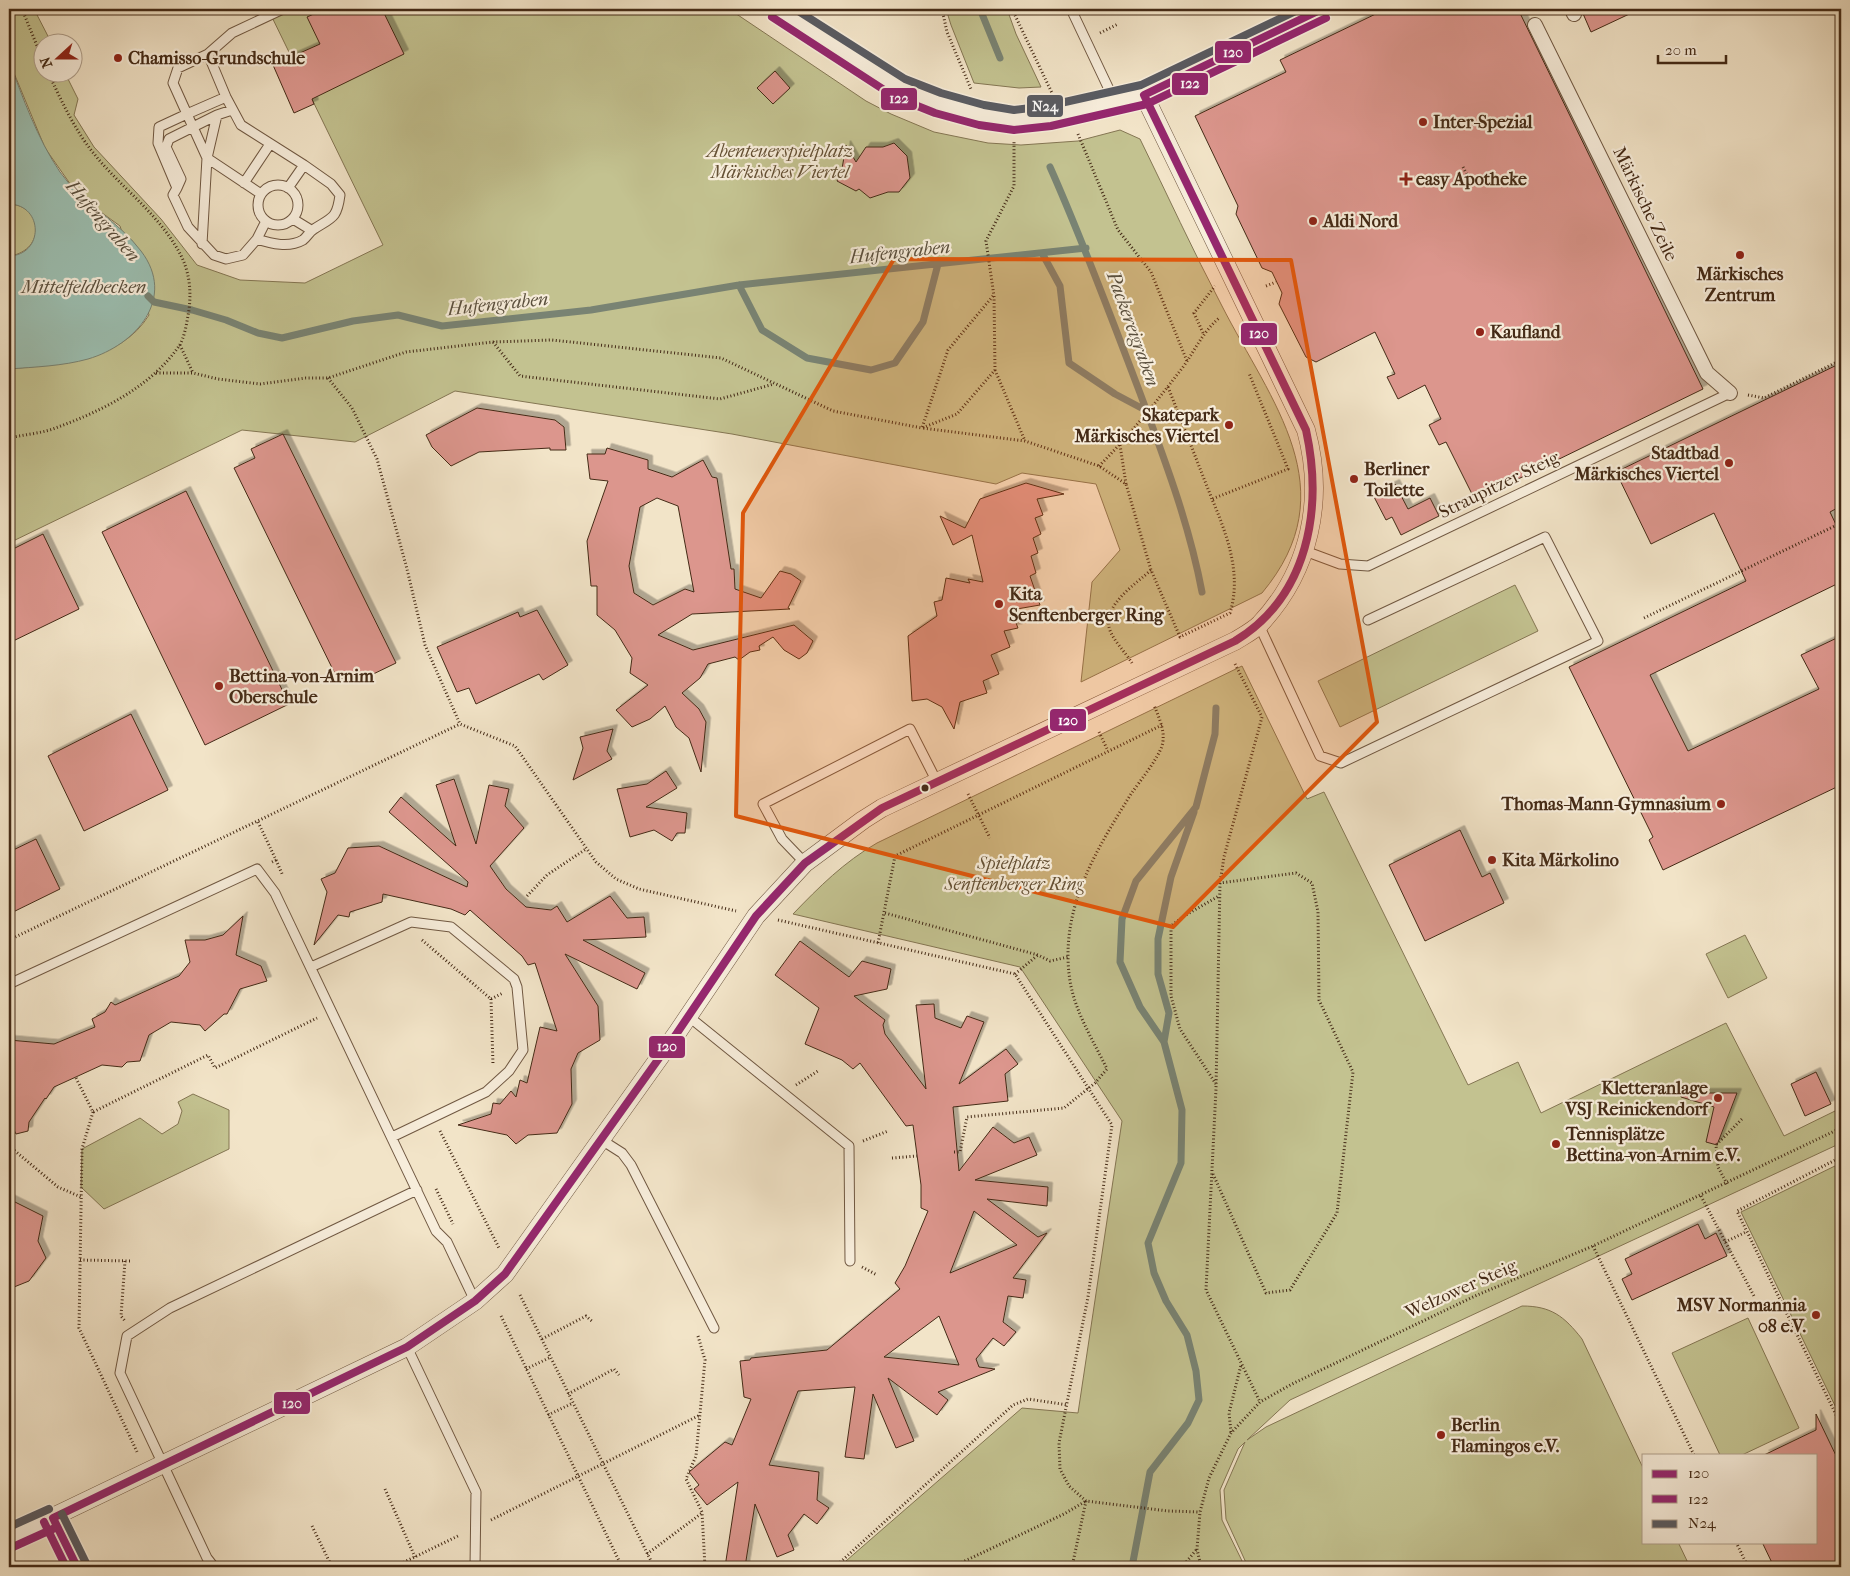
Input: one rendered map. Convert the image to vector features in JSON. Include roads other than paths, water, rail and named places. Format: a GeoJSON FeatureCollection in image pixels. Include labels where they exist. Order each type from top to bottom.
{"type":"FeatureCollection","features":[{"type":"Feature","properties":{"kind":"street"},"geometry":{"type":"LineString","coordinates":[[777,9],[900,88],[930,100],[973,113],[1014,120],[1049,116],[1115,103],[1144,95],[1322,9]]}},
{"type":"Feature","properties":{"kind":"street","name":"Märkische Zeile"},"geometry":{"type":"LineString","coordinates":[[1535,26],[1707,372],[1730,393]]}},
{"type":"Feature","properties":{"kind":"street"},"geometry":{"type":"LineString","coordinates":[[9,1538],[407,1347],[475,1301],[505,1274],[688,1016],[756,916],[805,863],[862,820],[937,782],[1235,641],[1259,625],[1286,591],[1305,551],[1314,508],[1316,488],[1312,451],[1306,430],[1144,95]]}},
{"type":"Feature","properties":{"kind":"street"},"geometry":{"type":"LineString","coordinates":[[53,1518],[77,1567]]}},
{"type":"Feature","properties":{"kind":"lane"},"geometry":{"type":"LineString","coordinates":[[261,194],[207,158],[173,83],[178,68],[208,54],[232,33],[282,9]]}},
{"type":"Feature","properties":{"kind":"lane"},"geometry":{"type":"LineString","coordinates":[[1071,9],[1115,103]]}},
{"type":"Feature","properties":{"kind":"lane"},"geometry":{"type":"LineString","coordinates":[[208,54],[232,110],[241,125],[331,184],[340,195],[338,211],[327,222],[312,230],[305,239],[294,244],[282,245],[257,239]]}},
{"type":"Feature","properties":{"kind":"lane"},"geometry":{"type":"LineString","coordinates":[[177,188],[158,143],[159,127],[226,97]]}},
{"type":"Feature","properties":{"kind":"lane"},"geometry":{"type":"LineString","coordinates":[[232,110],[217,115],[169,139],[166,147],[181,179],[174,195],[188,227],[214,255],[226,259],[243,255],[257,239],[266,222]]}},
{"type":"Feature","properties":{"kind":"lane"},"geometry":{"type":"LineString","coordinates":[[202,244],[207,158],[217,115]]}},
{"type":"Feature","properties":{"kind":"lane"},"geometry":{"type":"LineString","coordinates":[[244,183],[270,144]]}},
{"type":"Feature","properties":{"kind":"lane"},"geometry":{"type":"LineString","coordinates":[[288,188],[304,165]]}},
{"type":"Feature","properties":{"kind":"lane"},"geometry":{"type":"LineString","coordinates":[[283,185],[288,188],[296,196],[298,202],[293,219],[283,225],[266,222],[259,212],[258,200],[261,194],[270,186],[283,185]]}},
{"type":"Feature","properties":{"kind":"lane"},"geometry":{"type":"LineString","coordinates":[[293,219],[312,230]]}},
{"type":"Feature","properties":{"kind":"lane","name":"Straupitzer Steig"},"geometry":{"type":"LineString","coordinates":[[1305,551],[1340,564],[1368,566],[1730,393]]}},
{"type":"Feature","properties":{"kind":"lane"},"geometry":{"type":"LineString","coordinates":[[1259,625],[1320,756],[1341,763],[1598,641],[1545,536],[1368,620]]}},
{"type":"Feature","properties":{"kind":"lane"},"geometry":{"type":"LineString","coordinates":[[805,863],[782,839],[763,804],[910,730],[937,782]]}},
{"type":"Feature","properties":{"kind":"lane"},"geometry":{"type":"LineString","coordinates":[[9,984],[257,869],[275,893],[436,1230],[447,1242],[475,1301]]}},
{"type":"Feature","properties":{"kind":"lane"},"geometry":{"type":"LineString","coordinates":[[311,968],[411,922],[451,927],[514,979],[518,987],[523,1050],[509,1071],[486,1092],[392,1137]]}},
{"type":"Feature","properties":{"kind":"lane"},"geometry":{"type":"LineString","coordinates":[[688,1016],[782,1094],[849,1146],[850,1261]]}},
{"type":"Feature","properties":{"kind":"lane"},"geometry":{"type":"LineString","coordinates":[[600,1139],[622,1152],[632,1165],[714,1328]]}},
{"type":"Feature","properties":{"kind":"lane"},"geometry":{"type":"LineString","coordinates":[[214,1567],[207,1558],[120,1373],[127,1336],[170,1308],[417,1190]]}},
{"type":"Feature","properties":{"kind":"lane"},"geometry":{"type":"LineString","coordinates":[[407,1347],[476,1492],[475,1567]]}},
{"type":"Feature","properties":{"kind":"water","name":"Mittelfeldbecken"},"geometry":{"type":"Polygon","coordinates":[[[9,61],[37,132],[60,172],[79,193],[132,240],[151,269],[155,286],[153,302],[146,317],[122,343],[88,359],[59,365],[9,369],[9,256],[20,254],[29,248],[34,239],[35,230],[34,221],[29,212],[20,206],[9,204],[9,61]]]}},
{"type":"Feature","properties":{"kind":"waterway","name":"Packereigraben"},"geometry":{"type":"LineString","coordinates":[[980,9],[1000,58]]}},
{"type":"Feature","properties":{"kind":"waterway","name":"Packereigraben"},"geometry":{"type":"LineString","coordinates":[[1050,167],[1096,279],[1158,442],[1183,516],[1202,592]]}},
{"type":"Feature","properties":{"kind":"waterway","name":"Hufengraben"},"geometry":{"type":"LineString","coordinates":[[148,296],[154,302],[192,310],[226,320],[258,333],[282,338],[353,321],[398,315],[442,326],[591,310],[739,285],[1086,248]]}},
{"type":"Feature","properties":{"kind":"waterway"},"geometry":{"type":"LineString","coordinates":[[1042,253],[1060,286],[1069,363],[1115,394],[1147,411]]}},
{"type":"Feature","properties":{"kind":"waterway"},"geometry":{"type":"LineString","coordinates":[[739,285],[762,330],[807,358],[871,370],[895,363],[923,322],[938,264]]}},
{"type":"Feature","properties":{"kind":"waterway","name":"Packereigraben"},"geometry":{"type":"LineString","coordinates":[[1132,1567],[1150,1472],[1188,1423],[1199,1400],[1196,1371],[1187,1335],[1166,1301],[1154,1273],[1148,1243],[1181,1163],[1182,1110],[1164,1042],[1140,1007],[1120,962],[1122,919],[1136,881],[1196,807],[1215,734],[1216,708]]}},
{"type":"Feature","properties":{"kind":"waterway","name":"Packereigraben"},"geometry":{"type":"LineString","coordinates":[[1164,1042],[1169,1013],[1158,974],[1158,939],[1171,877],[1194,812]]}},
{"type":"Feature","properties":{"kind":"place","name":"Chamisso-Grundschule"},"geometry":{"type":"Point","coordinates":[118,58]}},
{"type":"Feature","properties":{"kind":"place","name":"Inter-Spezial"},"geometry":{"type":"Point","coordinates":[1423,122]}},
{"type":"Feature","properties":{"kind":"place","name":"easy Apotheke"},"geometry":{"type":"Point","coordinates":[1406,179]}},
{"type":"Feature","properties":{"kind":"place","name":"Aldi Nord"},"geometry":{"type":"Point","coordinates":[1313,221]}},
{"type":"Feature","properties":{"kind":"place","name":"Märkisches Zentrum"},"geometry":{"type":"Point","coordinates":[1740,255]}},
{"type":"Feature","properties":{"kind":"place","name":"Kaufland"},"geometry":{"type":"Point","coordinates":[1480,332]}},
{"type":"Feature","properties":{"kind":"place","name":"Skatepark Märkisches Viertel"},"geometry":{"type":"Point","coordinates":[1229,425]}},
{"type":"Feature","properties":{"kind":"place","name":"Stadtbad Märkisches Viertel"},"geometry":{"type":"Point","coordinates":[1729,463]}},
{"type":"Feature","properties":{"kind":"place","name":"Berliner Toilette"},"geometry":{"type":"Point","coordinates":[1354,479]}},
{"type":"Feature","properties":{"kind":"place","name":"Kita Senftenberger Ring"},"geometry":{"type":"Point","coordinates":[999,604]}},
{"type":"Feature","properties":{"kind":"place","name":"Bettina-von-Arnim Oberschule"},"geometry":{"type":"Point","coordinates":[219,686]}},
{"type":"Feature","properties":{"kind":"place","name":"Thomas-Mann-Gymnasium"},"geometry":{"type":"Point","coordinates":[1721,804]}},
{"type":"Feature","properties":{"kind":"place","name":"Kita Märkolino"},"geometry":{"type":"Point","coordinates":[1492,860]}},
{"type":"Feature","properties":{"kind":"place","name":"Kletteranlage VSJ Reinickendorf"},"geometry":{"type":"Point","coordinates":[1718,1098]}},
{"type":"Feature","properties":{"kind":"place","name":"Tennisplätze Bettina-von-Arnim e.V."},"geometry":{"type":"Point","coordinates":[1556,1144]}},
{"type":"Feature","properties":{"kind":"place","name":"MSV Normannia 08 e.V."},"geometry":{"type":"Point","coordinates":[1816,1315]}},
{"type":"Feature","properties":{"kind":"place","name":"Berlin Flamingos e.V."},"geometry":{"type":"Point","coordinates":[1441,1435]}},
{"type":"Feature","properties":{"kind":"park label","name":"Abenteuerspielplatz Märkisches Viertel"},"geometry":{"type":"Point","coordinates":[780,161]}},
{"type":"Feature","properties":{"kind":"park label","name":"Spielplatz Senftenberger Ring"},"geometry":{"type":"Point","coordinates":[1014,873]}}]}
